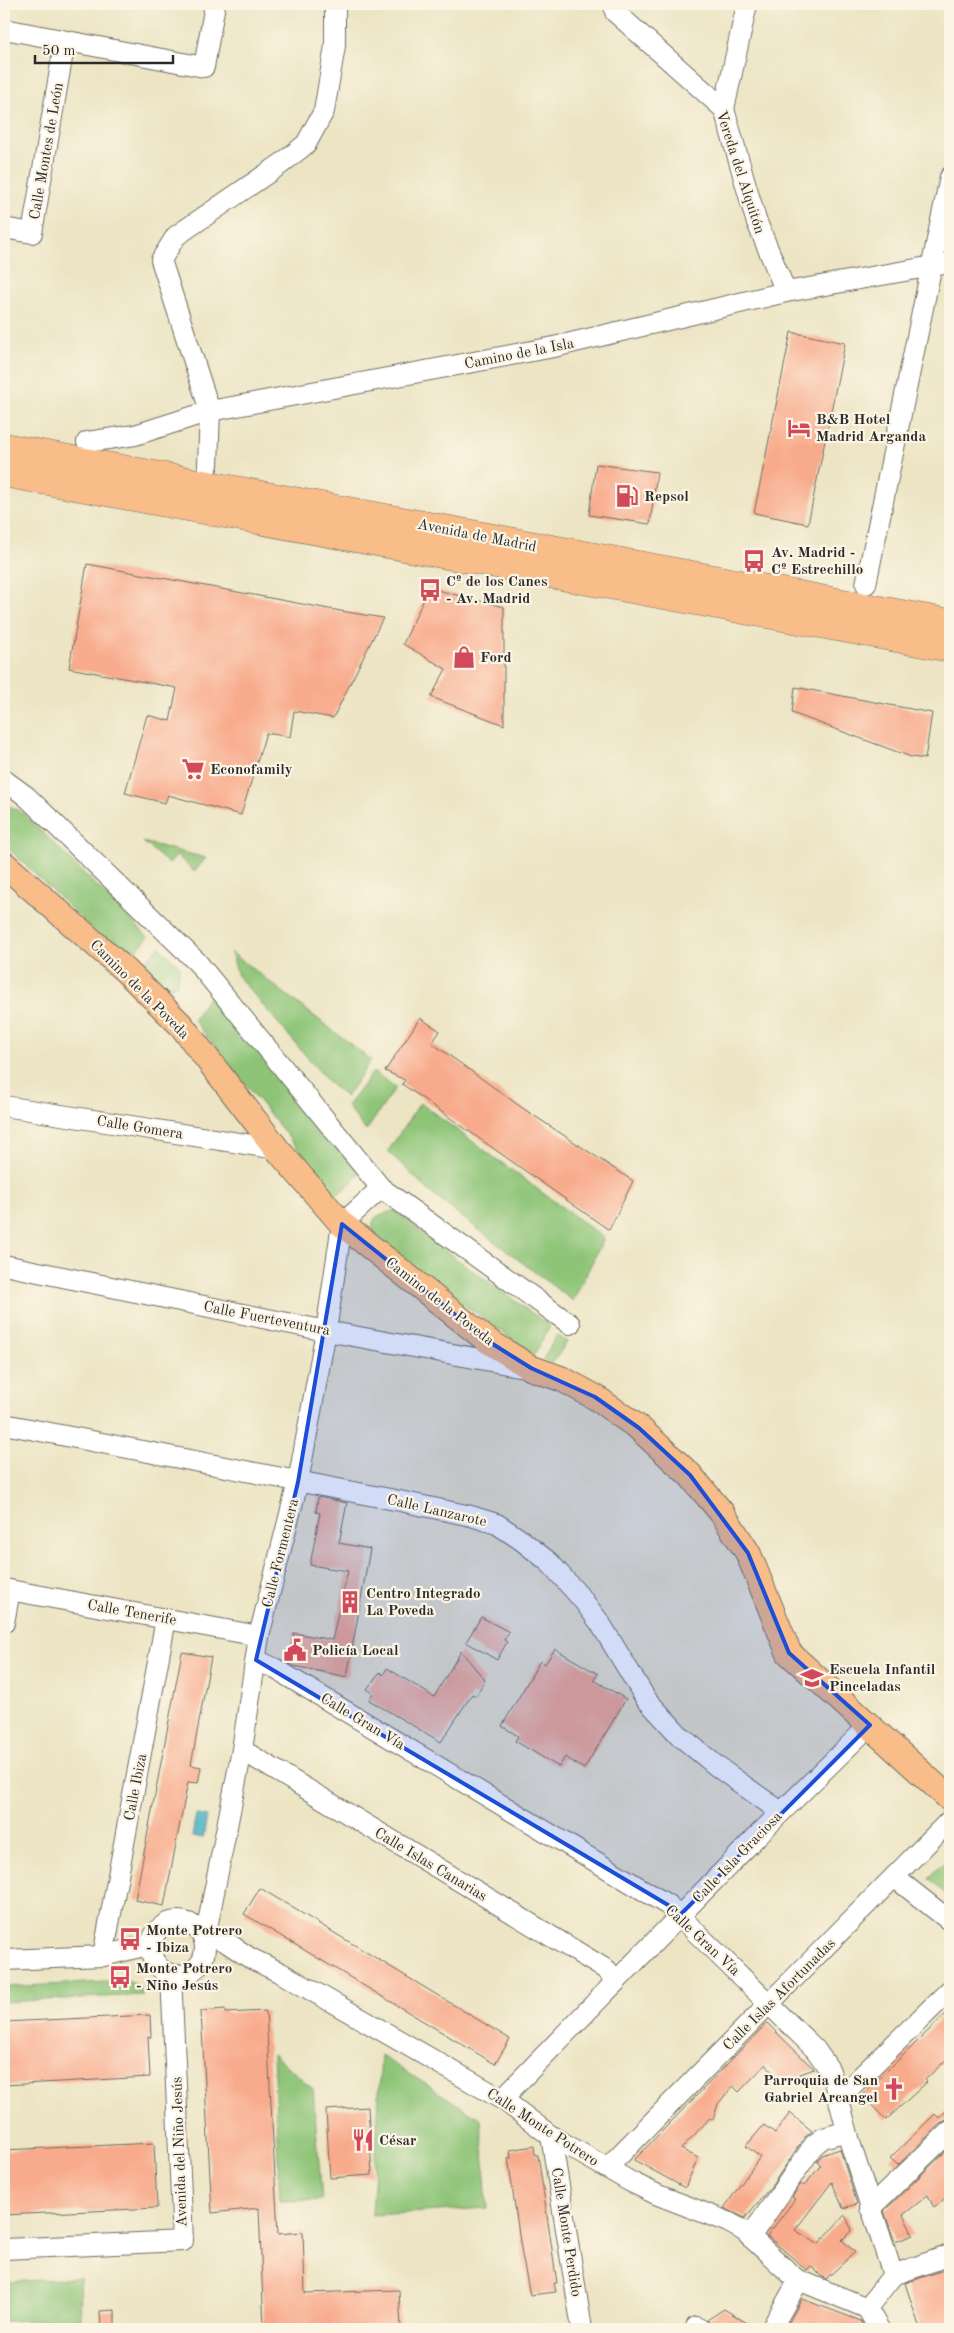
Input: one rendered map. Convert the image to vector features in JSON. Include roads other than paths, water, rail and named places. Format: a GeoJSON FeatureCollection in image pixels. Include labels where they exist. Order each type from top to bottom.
{"type":"FeatureCollection","features":[{"type":"Feature","properties":{"kind":"highway","name":"Avenida de Madrid"},"geometry":{"type":"LineString","coordinates":[[4,448],[950,623]]}},
{"type":"Feature","properties":{"kind":"highway","name":"Avenida de Madrid"},"geometry":{"type":"LineString","coordinates":[[4,473],[950,648]]}},
{"type":"Feature","properties":{"kind":"main road","name":"Camino de la Poveda"},"geometry":{"type":"LineString","coordinates":[[4,864],[126,971],[181,1025],[277,1149],[342,1224],[488,1341],[531,1368],[562,1379],[595,1397],[639,1428],[690,1475],[722,1513],[748,1552],[789,1653],[950,1799]]}},
{"type":"Feature","properties":{"kind":"street"},"geometry":{"type":"LineString","coordinates":[[4,29],[204,67],[215,4]]}},
{"type":"Feature","properties":{"kind":"street"},"geometry":{"type":"LineString","coordinates":[[208,465],[210,411],[161,260],[176,236],[281,164],[306,144],[324,111],[335,46],[335,4]]}},
{"type":"Feature","properties":{"kind":"street","name":"Vereda del Alquitón"},"geometry":{"type":"LineString","coordinates":[[614,4],[615,12],[724,108],[756,220],[786,292]]}},
{"type":"Feature","properties":{"kind":"street"},"geometry":{"type":"LineString","coordinates":[[724,108],[747,4]]}},
{"type":"Feature","properties":{"kind":"street","name":"Calle Montes de León"},"geometry":{"type":"LineString","coordinates":[[4,228],[32,233],[65,41]]}},
{"type":"Feature","properties":{"kind":"street"},"geometry":{"type":"LineString","coordinates":[[866,584],[930,266],[950,177]]}},
{"type":"Feature","properties":{"kind":"street","name":"Camino de la Isla"},"geometry":{"type":"LineString","coordinates":[[87,442],[136,435],[210,411],[554,347],[786,292],[950,263]]}},
{"type":"Feature","properties":{"kind":"street"},"geometry":{"type":"LineString","coordinates":[[4,780],[26,796],[197,962],[381,1188],[570,1324]]}},
{"type":"Feature","properties":{"kind":"street","name":"Calle Gomera"},"geometry":{"type":"LineString","coordinates":[[4,1106],[277,1149]]}},
{"type":"Feature","properties":{"kind":"street"},"geometry":{"type":"LineString","coordinates":[[342,1224],[381,1188]]}},
{"type":"Feature","properties":{"kind":"street","name":"Calle Formentera"},"geometry":{"type":"LineString","coordinates":[[201,1931],[242,1750],[260,1636],[298,1482],[326,1331],[342,1224]]}},
{"type":"Feature","properties":{"kind":"street","name":"Calle Fuerteventura"},"geometry":{"type":"LineString","coordinates":[[4,1264],[326,1331],[531,1368]]}},
{"type":"Feature","properties":{"kind":"street","name":"Calle Lanzarote"},"geometry":{"type":"LineString","coordinates":[[4,1424],[471,1516],[498,1524],[522,1540],[549,1562],[582,1599],[600,1623],[646,1699],[680,1736],[719,1768],[781,1812]]}},
{"type":"Feature","properties":{"kind":"street"},"geometry":{"type":"LineString","coordinates":[[4,1623],[7,1589]]}},
{"type":"Feature","properties":{"kind":"street","name":"Calle Tenerife"},"geometry":{"type":"LineString","coordinates":[[7,1589],[260,1636]]}},
{"type":"Feature","properties":{"kind":"street","name":"Calle Ibiza"},"geometry":{"type":"LineString","coordinates":[[103,1956],[166,1619]]}},
{"type":"Feature","properties":{"kind":"street","name":"Calle Gran Vía"},"geometry":{"type":"LineString","coordinates":[[256,1660],[283,1673],[659,1900],[679,1916],[769,2003],[820,2056],[829,2069],[870,2208],[893,2275]]}},
{"type":"Feature","properties":{"kind":"street","name":"Calle Isla Graciosa"},"geometry":{"type":"LineString","coordinates":[[502,2100],[781,1812],[870,1725]]}},
{"type":"Feature","properties":{"kind":"street","name":"Calle Islas Canarias"},"geometry":{"type":"LineString","coordinates":[[242,1750],[607,1970],[616,1982]]}},
{"type":"Feature","properties":{"kind":"street","name":"Calle Islas Afortunadas"},"geometry":{"type":"LineString","coordinates":[[607,2168],[950,1820]]}},
{"type":"Feature","properties":{"kind":"street"},"geometry":{"type":"LineString","coordinates":[[894,1877],[950,1921]]}},
{"type":"Feature","properties":{"kind":"street"},"geometry":{"type":"LineString","coordinates":[[4,1960],[103,1956],[144,1960],[164,1969],[188,1973],[201,1963],[205,1945],[201,1931],[192,1924],[179,1921],[167,1924],[157,1932],[152,1944],[153,1958],[164,1969]]}},
{"type":"Feature","properties":{"kind":"street","name":"Calle Monte Potrero"},"geometry":{"type":"LineString","coordinates":[[201,1931],[226,1942],[250,1958],[281,1973],[502,2100],[552,2136],[607,2168],[658,2195],[728,2222],[750,2237],[799,2280],[867,2308]]}},
{"type":"Feature","properties":{"kind":"street"},"geometry":{"type":"LineString","coordinates":[[103,1956],[152,1944]]}},
{"type":"Feature","properties":{"kind":"street","name":"Calle Monte Potrero"},"geometry":{"type":"LineString","coordinates":[[201,1963],[224,1956],[250,1958]]}},
{"type":"Feature","properties":{"kind":"street","name":"Avenida del Niño Jesús"},"geometry":{"type":"LineString","coordinates":[[4,2248],[183,2241],[164,1969]]}},
{"type":"Feature","properties":{"kind":"street"},"geometry":{"type":"LineString","coordinates":[[838,2099],[950,1990]]}},
{"type":"Feature","properties":{"kind":"street"},"geometry":{"type":"LineString","coordinates":[[750,2237],[814,2146],[823,2138],[847,2131]]}},
{"type":"Feature","properties":{"kind":"street"},"geometry":{"type":"LineString","coordinates":[[870,2208],[950,2131]]}},
{"type":"Feature","properties":{"kind":"street","name":"Calle Monte Perdido"},"geometry":{"type":"LineString","coordinates":[[552,2136],[582,2329]]}},
{"type":"Feature","properties":{"kind":"street"},"geometry":{"type":"LineString","coordinates":[[879,2329],[867,2308],[893,2275],[950,2255]]}},
{"type":"Feature","properties":{"kind":"street"},"geometry":{"type":"LineString","coordinates":[[771,2329],[799,2280]]}},
{"type":"Feature","properties":{"kind":"water"},"geometry":{"type":"Polygon","coordinates":[[[196,1814],[207,1817],[203,1838],[192,1836],[196,1814]]]}},
{"type":"Feature","properties":{"kind":"place","name":"B&B Hotel Madrid Arganda"},"geometry":{"type":"Point","coordinates":[799,428]}},
{"type":"Feature","properties":{"kind":"place","name":"Repsol"},"geometry":{"type":"Point","coordinates":[627,496]}},
{"type":"Feature","properties":{"kind":"place","name":"Av. Madrid - Cº Estrechillo"},"geometry":{"type":"Point","coordinates":[754,561]}},
{"type":"Feature","properties":{"kind":"place","name":"Cº de los Canes - Av. Madrid"},"geometry":{"type":"Point","coordinates":[430,590]}},
{"type":"Feature","properties":{"kind":"place","name":"Ford"},"geometry":{"type":"Point","coordinates":[464,657]}},
{"type":"Feature","properties":{"kind":"place","name":"Econofamily"},"geometry":{"type":"Point","coordinates":[193,769]}},
{"type":"Feature","properties":{"kind":"place","name":"Centro Integrado La Poveda"},"geometry":{"type":"Point","coordinates":[350,1602]}},
{"type":"Feature","properties":{"kind":"place","name":"Policía Local"},"geometry":{"type":"Point","coordinates":[295,1650]}},
{"type":"Feature","properties":{"kind":"place","name":"Escuela Infantil Pinceladas"},"geometry":{"type":"Point","coordinates":[812,1678]}},
{"type":"Feature","properties":{"kind":"place","name":"Monte Potrero - Ibiza"},"geometry":{"type":"Point","coordinates":[130,1939]}},
{"type":"Feature","properties":{"kind":"place","name":"Monte Potrero - Niño Jesús"},"geometry":{"type":"Point","coordinates":[120,1977]}},
{"type":"Feature","properties":{"kind":"place","name":"Parroquia de San Gabriel Arcangel"},"geometry":{"type":"Point","coordinates":[894,2089]}},
{"type":"Feature","properties":{"kind":"place","name":"César"},"geometry":{"type":"Point","coordinates":[363,2140]}}]}
